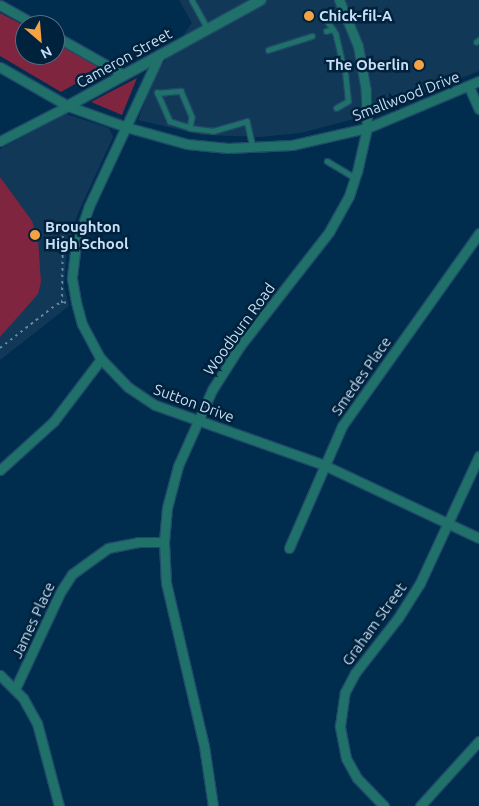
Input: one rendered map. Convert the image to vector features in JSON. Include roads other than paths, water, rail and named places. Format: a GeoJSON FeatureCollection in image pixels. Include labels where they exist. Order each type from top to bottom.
{"type":"FeatureCollection","features":[{"type":"Feature","properties":{"kind":"street","name":"Cameron Street"},"geometry":{"type":"LineString","coordinates":[[0,141],[262,0]]}},
{"type":"Feature","properties":{"kind":"street","name":"Woodburn Road"},"geometry":{"type":"LineString","coordinates":[[213,806],[204,746],[171,610],[164,542],[171,487],[197,418],[240,346],[329,232],[355,178],[368,128],[364,72],[348,18],[339,0]]}},
{"type":"Feature","properties":{"kind":"street"},"geometry":{"type":"LineString","coordinates":[[0,5],[18,15]]}},
{"type":"Feature","properties":{"kind":"street"},"geometry":{"type":"LineString","coordinates":[[65,42],[124,75]]}},
{"type":"Feature","properties":{"kind":"street","name":"Sutton Drive"},"geometry":{"type":"LineString","coordinates":[[159,56],[89,206],[76,244],[72,279],[76,302],[82,324],[101,359],[143,398],[324,464],[479,538]]}},
{"type":"Feature","properties":{"kind":"street","name":"Smallwood Drive"},"geometry":{"type":"LineString","coordinates":[[0,67],[68,106],[126,127],[206,147],[253,148],[292,145],[368,128],[479,81]]}},
{"type":"Feature","properties":{"kind":"street"},"geometry":{"type":"LineString","coordinates":[[468,87],[479,108]]}},
{"type":"Feature","properties":{"kind":"street","name":"Smedes Place"},"geometry":{"type":"LineString","coordinates":[[289,548],[324,464],[353,408],[479,233]]}},
{"type":"Feature","properties":{"kind":"street"},"geometry":{"type":"LineString","coordinates":[[0,470],[54,421],[101,359]]}},
{"type":"Feature","properties":{"kind":"street","name":"Graham Street"},"geometry":{"type":"LineString","coordinates":[[384,806],[357,778],[346,758],[340,726],[342,703],[355,673],[409,601],[448,524],[479,456]]}},
{"type":"Feature","properties":{"kind":"street","name":"James Place"},"geometry":{"type":"LineString","coordinates":[[15,689],[61,591],[72,574],[108,548],[131,543],[164,542]]}},
{"type":"Feature","properties":{"kind":"street"},"geometry":{"type":"LineString","coordinates":[[0,675],[15,689],[37,722],[59,806]]}},
{"type":"Feature","properties":{"kind":"street"},"geometry":{"type":"LineString","coordinates":[[420,806],[479,741]]}},
{"type":"Feature","properties":{"kind":"lane"},"geometry":{"type":"LineString","coordinates":[[192,0],[208,29]]}},
{"type":"Feature","properties":{"kind":"lane"},"geometry":{"type":"LineString","coordinates":[[328,22],[333,29],[344,64]]}},
{"type":"Feature","properties":{"kind":"lane"},"geometry":{"type":"LineString","coordinates":[[326,31],[333,29]]}},
{"type":"Feature","properties":{"kind":"lane"},"geometry":{"type":"LineString","coordinates":[[268,50],[310,34]]}},
{"type":"Feature","properties":{"kind":"lane"},"geometry":{"type":"LineString","coordinates":[[336,108],[348,101],[344,70]]}},
{"type":"Feature","properties":{"kind":"lane"},"geometry":{"type":"LineString","coordinates":[[144,85],[157,92],[180,90],[192,117],[190,128]]}},
{"type":"Feature","properties":{"kind":"lane"},"geometry":{"type":"LineString","coordinates":[[157,92],[170,122],[190,128],[213,131],[247,121],[253,148]]}},
{"type":"Feature","properties":{"kind":"lane"},"geometry":{"type":"LineString","coordinates":[[327,161],[355,178]]}},
{"type":"Feature","properties":{"kind":"place","name":"Chick-fil-A"},"geometry":{"type":"Point","coordinates":[309,16]}},
{"type":"Feature","properties":{"kind":"place","name":"The Oberlin"},"geometry":{"type":"Point","coordinates":[419,65]}},
{"type":"Feature","properties":{"kind":"place","name":"Broughton High School"},"geometry":{"type":"Point","coordinates":[35,235]}}]}
